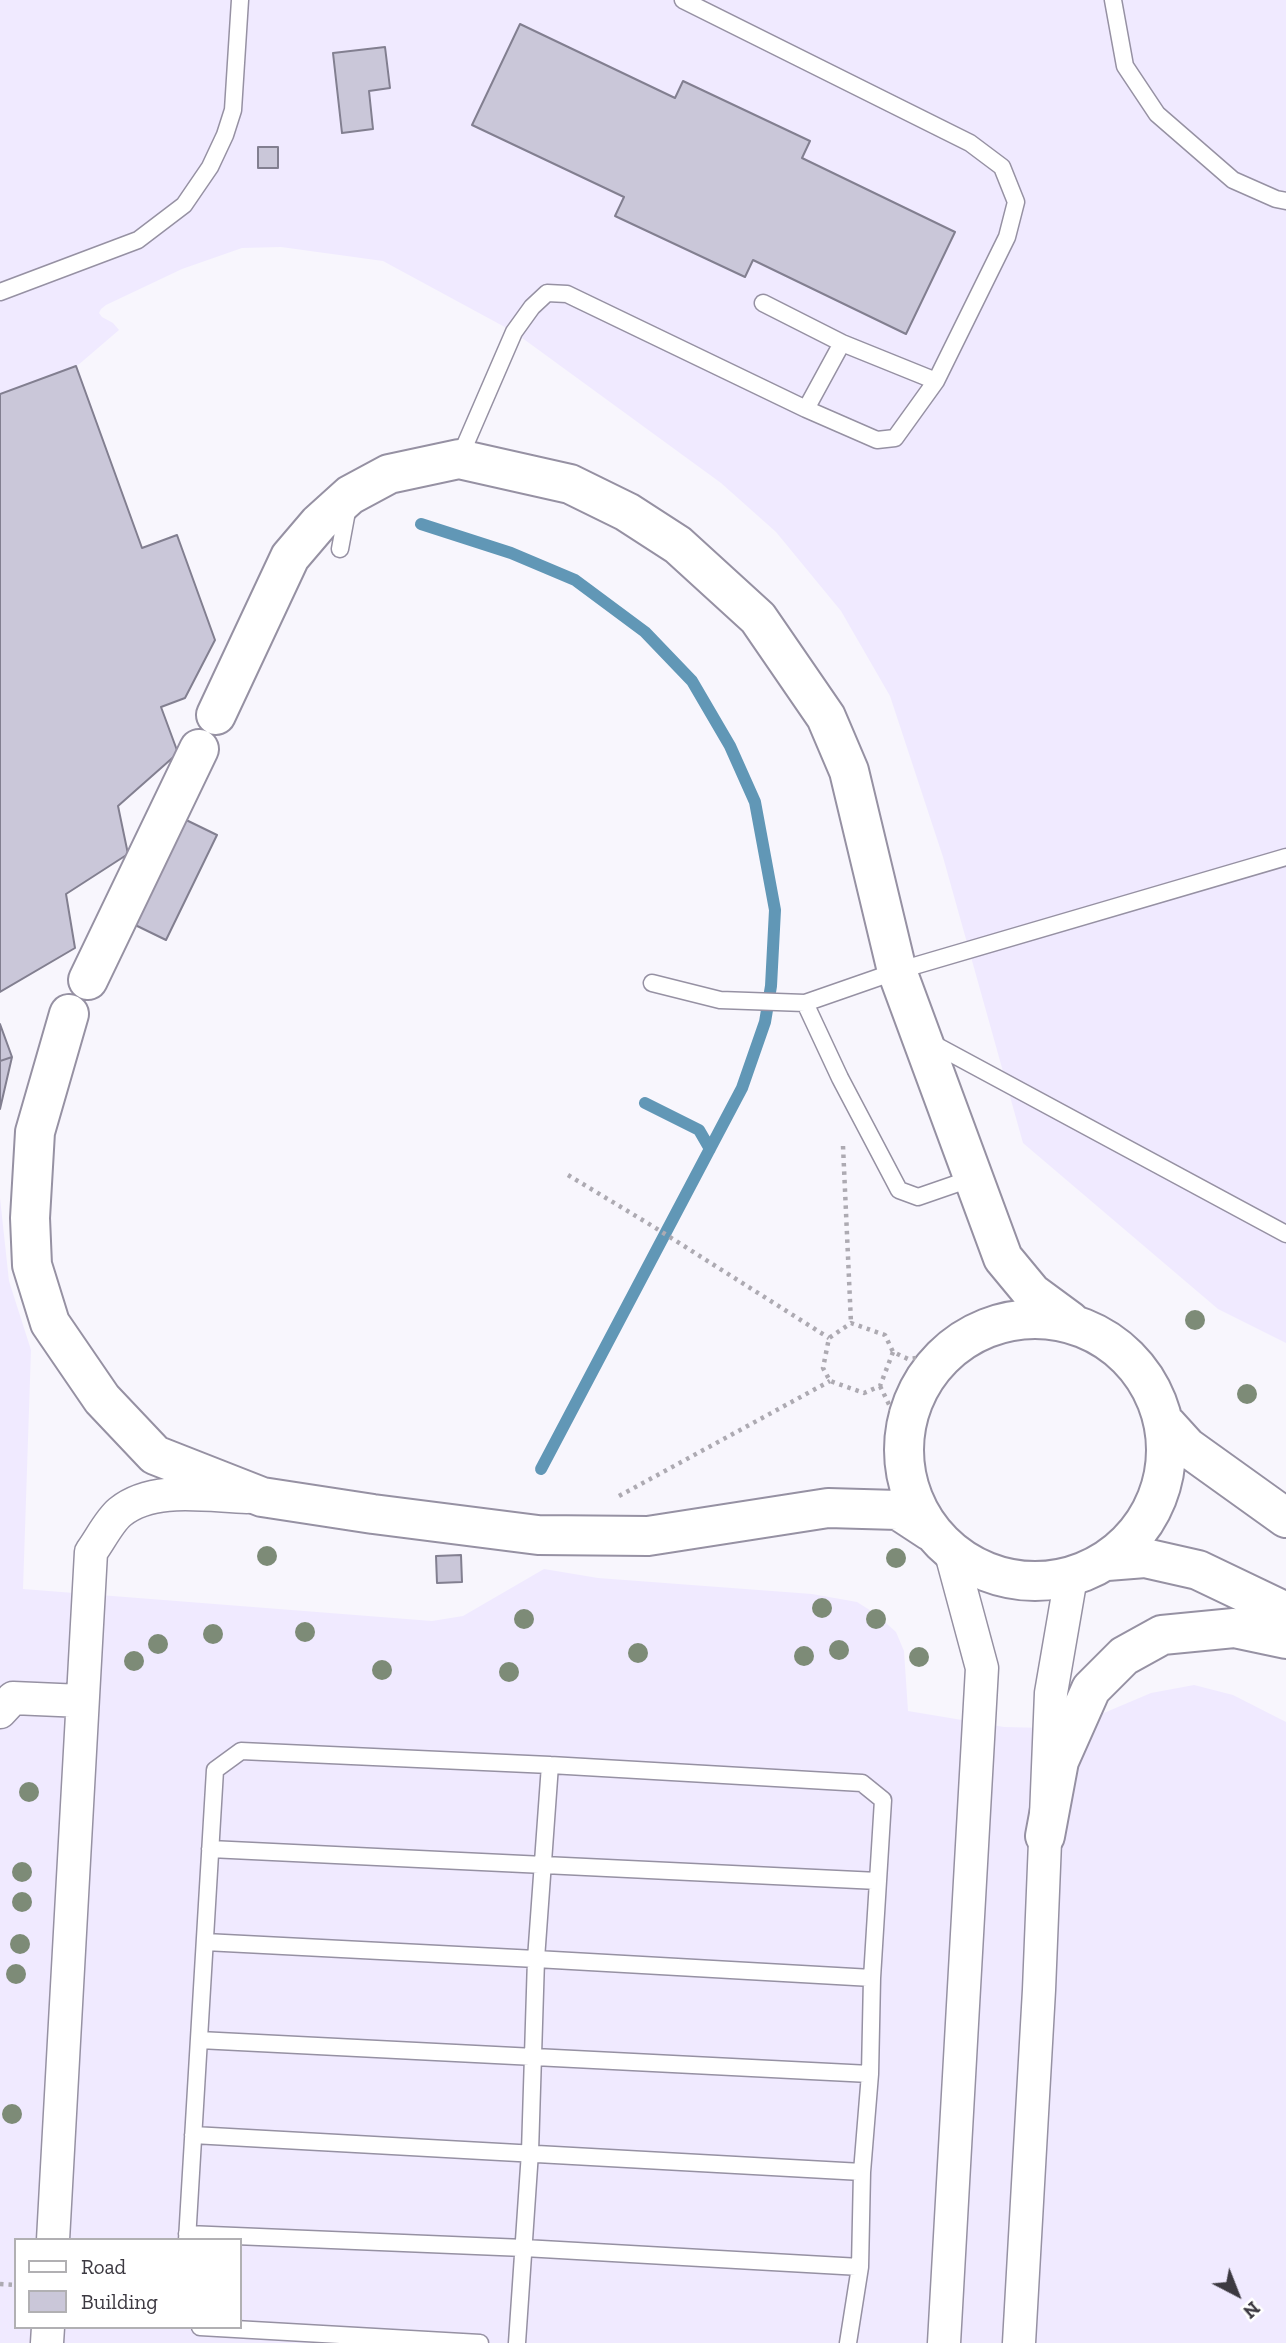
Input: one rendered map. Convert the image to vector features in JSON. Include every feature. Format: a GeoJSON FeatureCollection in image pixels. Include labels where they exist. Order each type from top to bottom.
{"type":"FeatureCollection","features":[{"type":"Feature","properties":{"kind":"street"},"geometry":{"type":"LineString","coordinates":[[216,715],[290,557],[319,523],[350,495],[389,474],[459,460],[570,485],[627,512],[677,545],[758,618],[826,717],[849,771],[897,971],[1003,1258],[1032,1293],[1070,1321],[1133,1359],[1157,1394],[1167,1425],[1187,1447],[1286,1518]]}},
{"type":"Feature","properties":{"kind":"street"},"geometry":{"type":"LineString","coordinates":[[88,980],[199,749]]}},
{"type":"Feature","properties":{"kind":"street"},"geometry":{"type":"LineString","coordinates":[[69,1014],[35,1132],[34,1145],[30,1218],[32,1265],[50,1323],[102,1399],[155,1455],[262,1497]]}},
{"type":"Feature","properties":{"kind":"street"},"geometry":{"type":"LineString","coordinates":[[944,2343],[982,1668],[941,1542],[912,1500],[903,1433],[918,1387],[942,1355],[992,1323],[1070,1321]]}},
{"type":"Feature","properties":{"kind":"street"},"geometry":{"type":"LineString","coordinates":[[53,2238],[91,1552],[119,1513],[142,1499],[173,1495],[262,1497],[538,1535],[648,1536],[828,1508],[898,1510],[941,1542],[1021,1581],[1071,1577],[1107,1561],[1138,1533],[1157,1501],[1167,1425]]}},
{"type":"Feature","properties":{"kind":"street"},"geometry":{"type":"LineString","coordinates":[[1107,1561],[1145,1558],[1198,1570],[1286,1612]]}},
{"type":"Feature","properties":{"kind":"street"},"geometry":{"type":"LineString","coordinates":[[1019,2343],[1039,1990],[1051,1693],[1071,1577]]}},
{"type":"Feature","properties":{"kind":"street"},"geometry":{"type":"LineString","coordinates":[[1045,1836],[1059,1761],[1090,1689],[1124,1656],[1162,1635],[1234,1628],[1286,1639]]}},
{"type":"Feature","properties":{"kind":"street"},"geometry":{"type":"LineString","coordinates":[[4,1702],[82,1701]]}},
{"type":"Feature","properties":{"kind":"lane"},"geometry":{"type":"LineString","coordinates":[[0,292],[138,240],[184,205],[210,167],[233,110],[240,0]]}},
{"type":"Feature","properties":{"kind":"lane"},"geometry":{"type":"LineString","coordinates":[[459,460],[514,332],[532,307],[547,293],[566,294],[806,409],[877,440],[895,438],[936,381],[1007,237],[1016,202],[1002,167],[970,143],[683,0]]}},
{"type":"Feature","properties":{"kind":"lane"},"geometry":{"type":"LineString","coordinates":[[1113,0],[1125,66],[1157,114],[1233,180],[1286,201]]}},
{"type":"Feature","properties":{"kind":"lane"},"geometry":{"type":"LineString","coordinates":[[763,303],[842,343],[936,381]]}},
{"type":"Feature","properties":{"kind":"lane"},"geometry":{"type":"LineString","coordinates":[[806,409],[842,343]]}},
{"type":"Feature","properties":{"kind":"lane"},"geometry":{"type":"LineString","coordinates":[[340,549],[350,495]]}},
{"type":"Feature","properties":{"kind":"lane"},"geometry":{"type":"LineString","coordinates":[[652,983],[720,1000],[805,1003],[897,971],[1286,857]]}},
{"type":"Feature","properties":{"kind":"lane"},"geometry":{"type":"LineString","coordinates":[[805,1003],[840,1079],[899,1190],[918,1197],[973,1178]]}},
{"type":"Feature","properties":{"kind":"lane"},"geometry":{"type":"LineString","coordinates":[[920,1037],[1286,1234]]}},
{"type":"Feature","properties":{"kind":"lane"},"geometry":{"type":"LineString","coordinates":[[218,2238],[187,2237],[215,1770],[241,1751],[862,1783],[883,1800],[872,1979],[870,2074],[862,2172],[860,2267],[848,2343]]}},
{"type":"Feature","properties":{"kind":"lane"},"geometry":{"type":"LineString","coordinates":[[517,2343],[550,1765]]}},
{"type":"Feature","properties":{"kind":"lane"},"geometry":{"type":"LineString","coordinates":[[210,1849],[878,1881]]}},
{"type":"Feature","properties":{"kind":"lane"},"geometry":{"type":"LineString","coordinates":[[205,1942],[872,1979]]}},
{"type":"Feature","properties":{"kind":"lane"},"geometry":{"type":"LineString","coordinates":[[199,2040],[870,2074]]}},
{"type":"Feature","properties":{"kind":"lane"},"geometry":{"type":"LineString","coordinates":[[193,2135],[862,2172]]}},
{"type":"Feature","properties":{"kind":"lane"},"geometry":{"type":"LineString","coordinates":[[242,2239],[524,2248],[860,2267]]}},
{"type":"Feature","properties":{"kind":"lane"},"geometry":{"type":"LineString","coordinates":[[235,2329],[481,2343]]}},
{"type":"Feature","properties":{"kind":"path"},"geometry":{"type":"LineString","coordinates":[[840,1079],[851,1323]]}},
{"type":"Feature","properties":{"kind":"path"},"geometry":{"type":"LineString","coordinates":[[568,1175],[829,1338]]}},
{"type":"Feature","properties":{"kind":"path"},"geometry":{"type":"LineString","coordinates":[[851,1323],[829,1338],[822,1368],[830,1381],[864,1393],[880,1386],[893,1352]]}},
{"type":"Feature","properties":{"kind":"path"},"geometry":{"type":"LineString","coordinates":[[851,1323],[885,1335],[893,1352],[908,1359],[942,1355]]}},
{"type":"Feature","properties":{"kind":"path"},"geometry":{"type":"LineString","coordinates":[[615,1498],[830,1381]]}},
{"type":"Feature","properties":{"kind":"path"},"geometry":{"type":"LineString","coordinates":[[880,1386],[903,1433]]}},
{"type":"Feature","properties":{"kind":"shaded area"},"geometry":{"type":"Polygon","coordinates":[[[0,0],[1286,0],[1286,1343],[1218,1309],[1023,1143],[943,857],[890,696],[841,611],[776,532],[721,483],[514,332],[383,261],[281,247],[242,248],[182,269],[101,309],[99,313],[102,317],[119,330],[77,366],[142,547],[177,535],[215,640],[185,698],[161,707],[118,806],[128,854],[66,894],[75,948],[0,992],[0,0]]]}},
{"type":"Feature","properties":{"kind":"shaded area"},"geometry":{"type":"Polygon","coordinates":[[[0,1198],[9,1281],[31,1350],[23,1589],[432,1621],[463,1616],[544,1569],[598,1578],[812,1594],[857,1602],[896,1632],[904,1651],[908,1711],[1004,1727],[1046,1728],[1085,1721],[1151,1693],[1194,1685],[1233,1695],[1286,1722],[1286,2343],[0,2343],[0,1198]]]}},
{"type":"Feature","properties":{"kind":"building"},"geometry":{"type":"Polygon","coordinates":[[[520,24],[675,98],[683,81],[810,141],[802,158],[955,232],[906,334],[753,260],[745,277],[615,216],[624,197],[472,125],[520,24]]]}},
{"type":"Feature","properties":{"kind":"building"},"geometry":{"type":"Polygon","coordinates":[[[385,47],[390,88],[369,91],[373,129],[342,133],[333,53],[385,47]]]}},
{"type":"Feature","properties":{"kind":"building"},"geometry":{"type":"Polygon","coordinates":[[[258,147],[278,147],[278,168],[258,168],[258,147]]]}},
{"type":"Feature","properties":{"kind":"building"},"geometry":{"type":"Polygon","coordinates":[[[76,366],[142,548],[177,535],[215,640],[185,698],[161,707],[178,753],[118,806],[128,854],[66,894],[75,948],[0,992],[0,394],[76,366]]]}},
{"type":"Feature","properties":{"kind":"building"},"geometry":{"type":"Polygon","coordinates":[[[180,817],[217,835],[166,940],[129,922],[180,817]]]}},
{"type":"Feature","properties":{"kind":"building"},"geometry":{"type":"Polygon","coordinates":[[[0,1024],[12,1057],[0,1061],[0,1024]]]}},
{"type":"Feature","properties":{"kind":"building"},"geometry":{"type":"Polygon","coordinates":[[[12,1057],[0,1109],[0,1061],[12,1057]]]}},
{"type":"Feature","properties":{"kind":"building"},"geometry":{"type":"Polygon","coordinates":[[[461,1555],[462,1582],[437,1583],[436,1556],[461,1555]]]}},
{"type":"Feature","properties":{"kind":"waterway"},"geometry":{"type":"LineString","coordinates":[[421,524],[511,553],[575,580],[645,632],[692,681],[730,746],[755,802],[775,910],[771,986],[765,1022],[742,1088],[541,1469]]}},
{"type":"Feature","properties":{"kind":"waterway"},"geometry":{"type":"LineString","coordinates":[[645,1103],[699,1130],[710,1149]]}}]}
